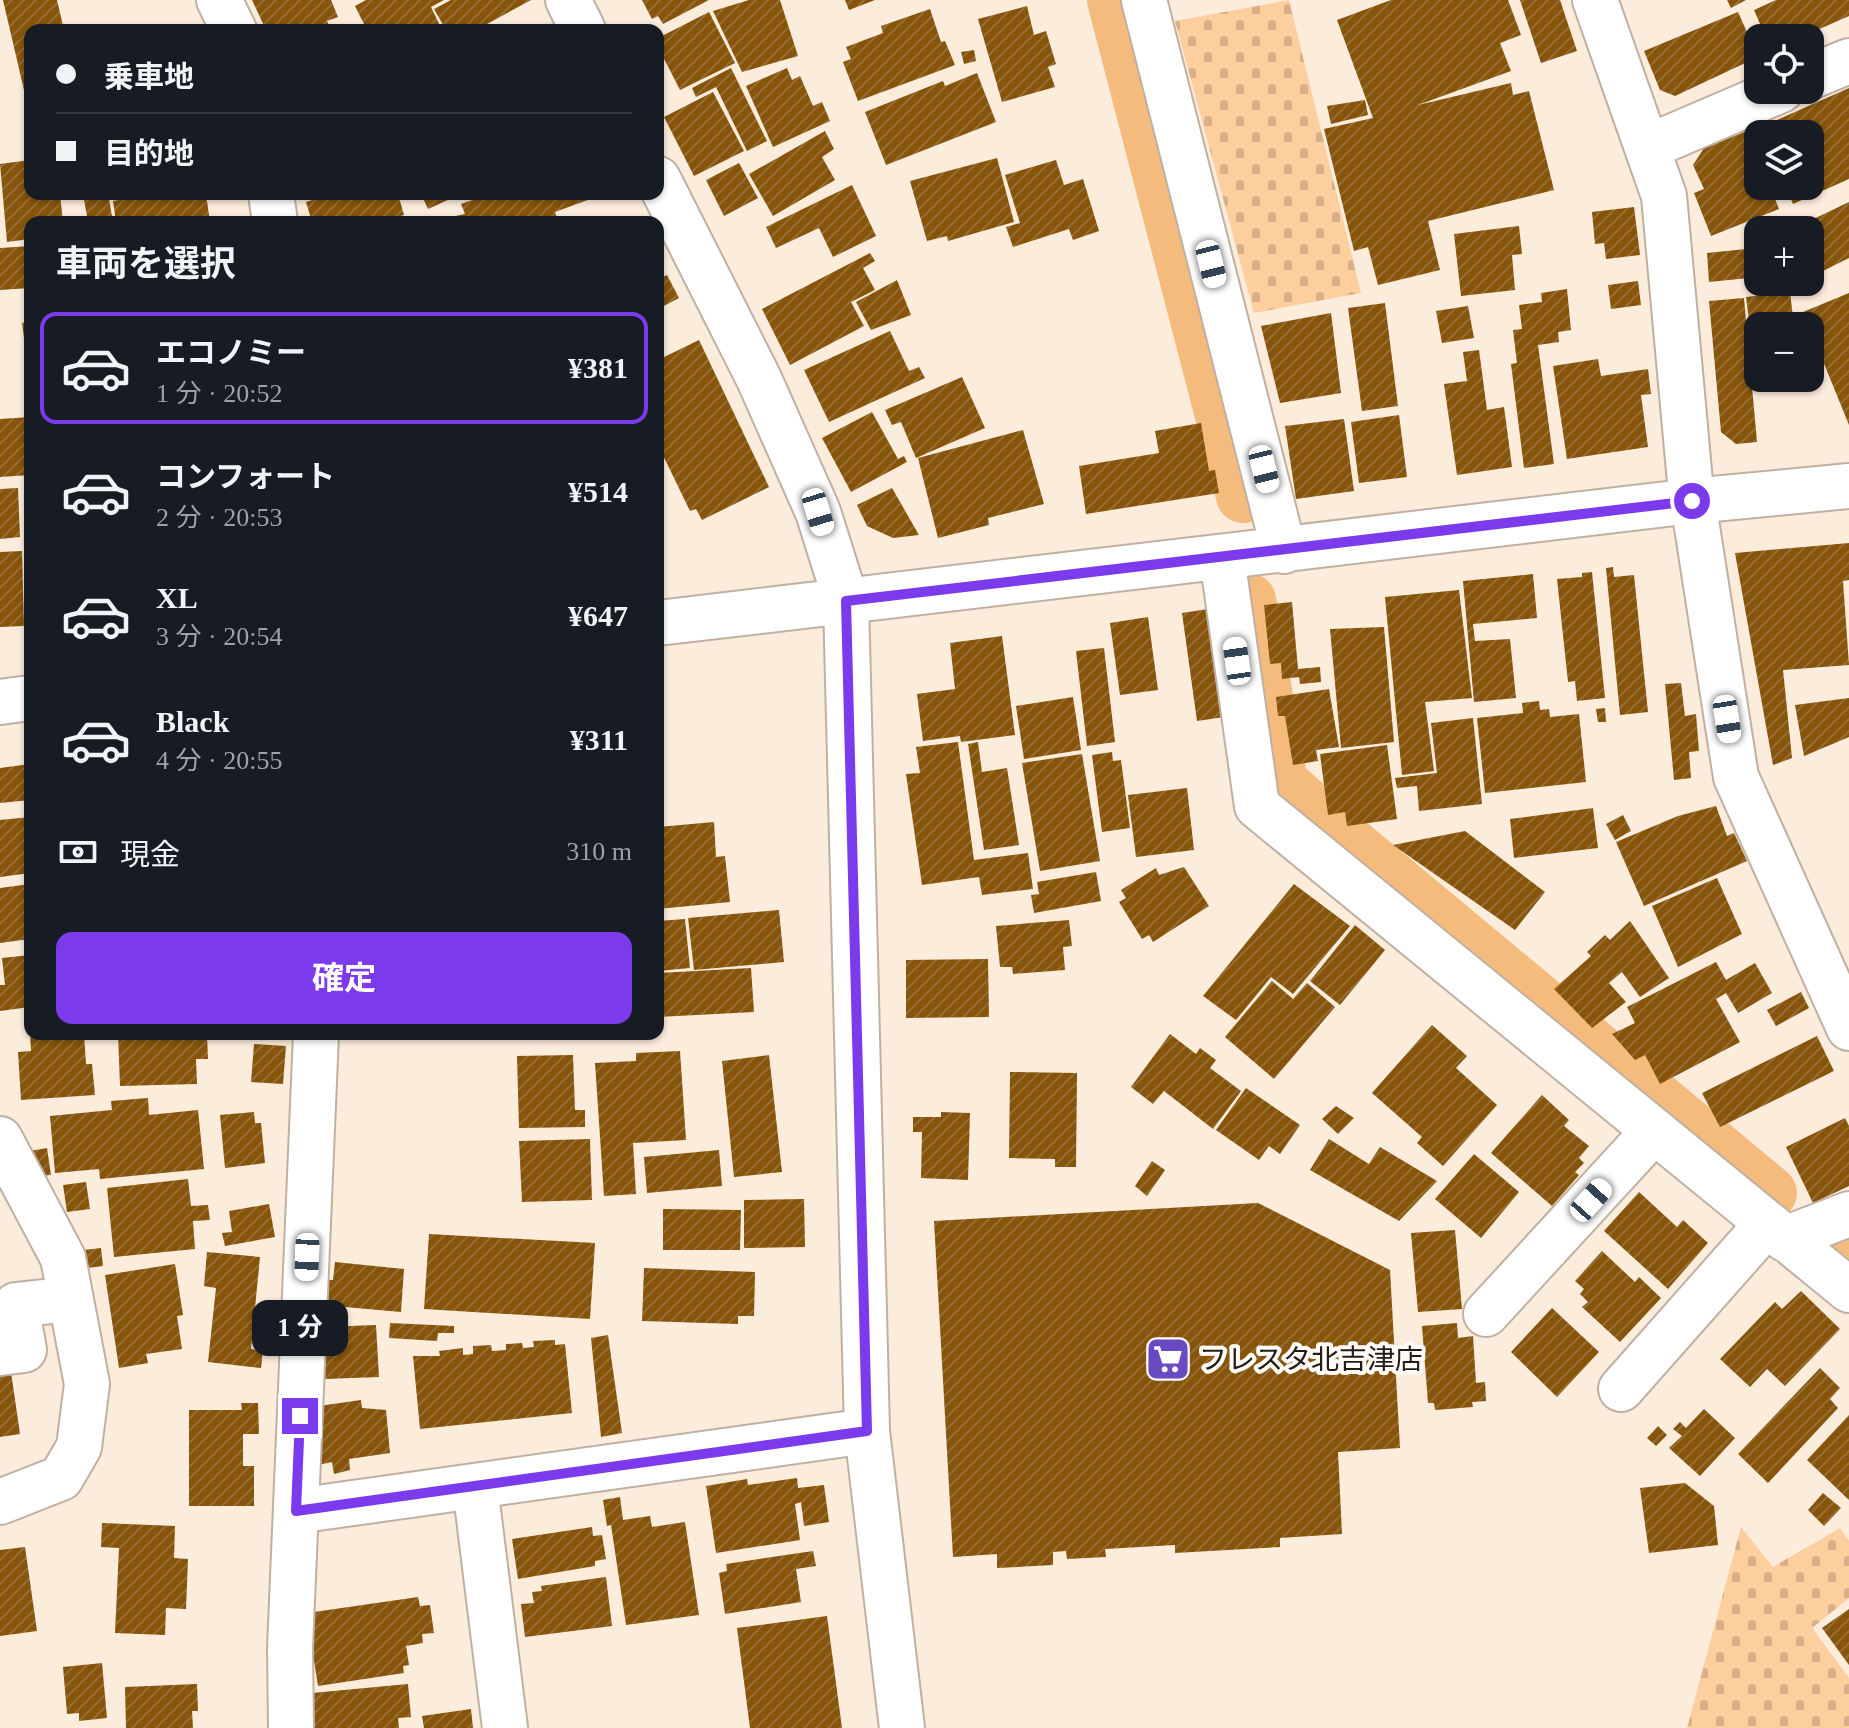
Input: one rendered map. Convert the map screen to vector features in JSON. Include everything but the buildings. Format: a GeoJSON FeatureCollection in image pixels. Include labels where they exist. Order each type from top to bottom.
{"type":"FeatureCollection","features":[{"type":"Feature","properties":{"kind":"street"},"geometry":{"type":"LineString","coordinates":[[219,0],[231,24]]}},
{"type":"Feature","properties":{"kind":"street"},"geometry":{"type":"LineString","coordinates":[[568,0],[580,24]]}},
{"type":"Feature","properties":{"kind":"street"},"geometry":{"type":"LineString","coordinates":[[1144,0],[1284,551]]}},
{"type":"Feature","properties":{"kind":"street"},"geometry":{"type":"LineString","coordinates":[[1595,0],[1664,196],[1692,501],[1736,777],[1849,1028]]}},
{"type":"Feature","properties":{"kind":"street"},"geometry":{"type":"LineString","coordinates":[[1824,71],[1849,61]]}},
{"type":"Feature","properties":{"kind":"street"},"geometry":{"type":"LineString","coordinates":[[1648,147],[1748,104]]}},
{"type":"Feature","properties":{"kind":"street"},"geometry":{"type":"LineString","coordinates":[[664,191],[759,379],[818,512],[846,601],[867,1431],[902,1728]]}},
{"type":"Feature","properties":{"kind":"street"},"geometry":{"type":"LineString","coordinates":[[664,622],[1692,501],[1849,486]]}},
{"type":"Feature","properties":{"kind":"street"},"geometry":{"type":"LineString","coordinates":[[1222,557],[1257,806],[1849,1290]]}},
{"type":"Feature","properties":{"kind":"street"},"geometry":{"type":"LineString","coordinates":[[0,702],[24,699]]}},
{"type":"Feature","properties":{"kind":"street"},"geometry":{"type":"LineString","coordinates":[[291,1728],[290,1648],[316,1040]]}},
{"type":"Feature","properties":{"kind":"street"},"geometry":{"type":"LineString","coordinates":[[1486,1314],[1654,1131]]}},
{"type":"Feature","properties":{"kind":"street"},"geometry":{"type":"LineString","coordinates":[[0,1139],[63,1258],[87,1384],[79,1447],[61,1478],[0,1502]]}},
{"type":"Feature","properties":{"kind":"street"},"geometry":{"type":"LineString","coordinates":[[1621,1389],[1776,1231],[1849,1214]]}},
{"type":"Feature","properties":{"kind":"street"},"geometry":{"type":"LineString","coordinates":[[0,1353],[24,1350],[16,1305],[71,1299]]}},
{"type":"Feature","properties":{"kind":"street"},"geometry":{"type":"LineString","coordinates":[[296,1511],[867,1431]]}},
{"type":"Feature","properties":{"kind":"street"},"geometry":{"type":"LineString","coordinates":[[475,1486],[505,1728]]}},
{"type":"Feature","properties":{"kind":"green space"},"geometry":{"type":"Polygon","coordinates":[[[1289,0],[1361,293],[1254,313],[1175,21],[1289,0]]]}},
{"type":"Feature","properties":{"kind":"green space"},"geometry":{"type":"Polygon","coordinates":[[[1741,1527],[1773,1567],[1840,1528],[1849,1541],[1849,1598],[1812,1628],[1849,1678],[1849,1728],[1687,1728],[1741,1527]]]}},
{"type":"Feature","properties":{"kind":"waterway"},"geometry":{"type":"LineString","coordinates":[[1114,0],[1243,496]]}},
{"type":"Feature","properties":{"kind":"waterway"},"geometry":{"type":"LineString","coordinates":[[1249,600],[1281,782],[1337,833],[1770,1193]]}},
{"type":"Feature","properties":{"kind":"place","name":"フレスタ北吉津店"},"geometry":{"type":"Point","coordinates":[1168,1359]}},
{"type":"Feature","properties":{"kind":"route"},"geometry":{"type":"LineString","coordinates":[[300,1416],[296,1511],[867,1431],[846,601],[1692,501]]}}]}
